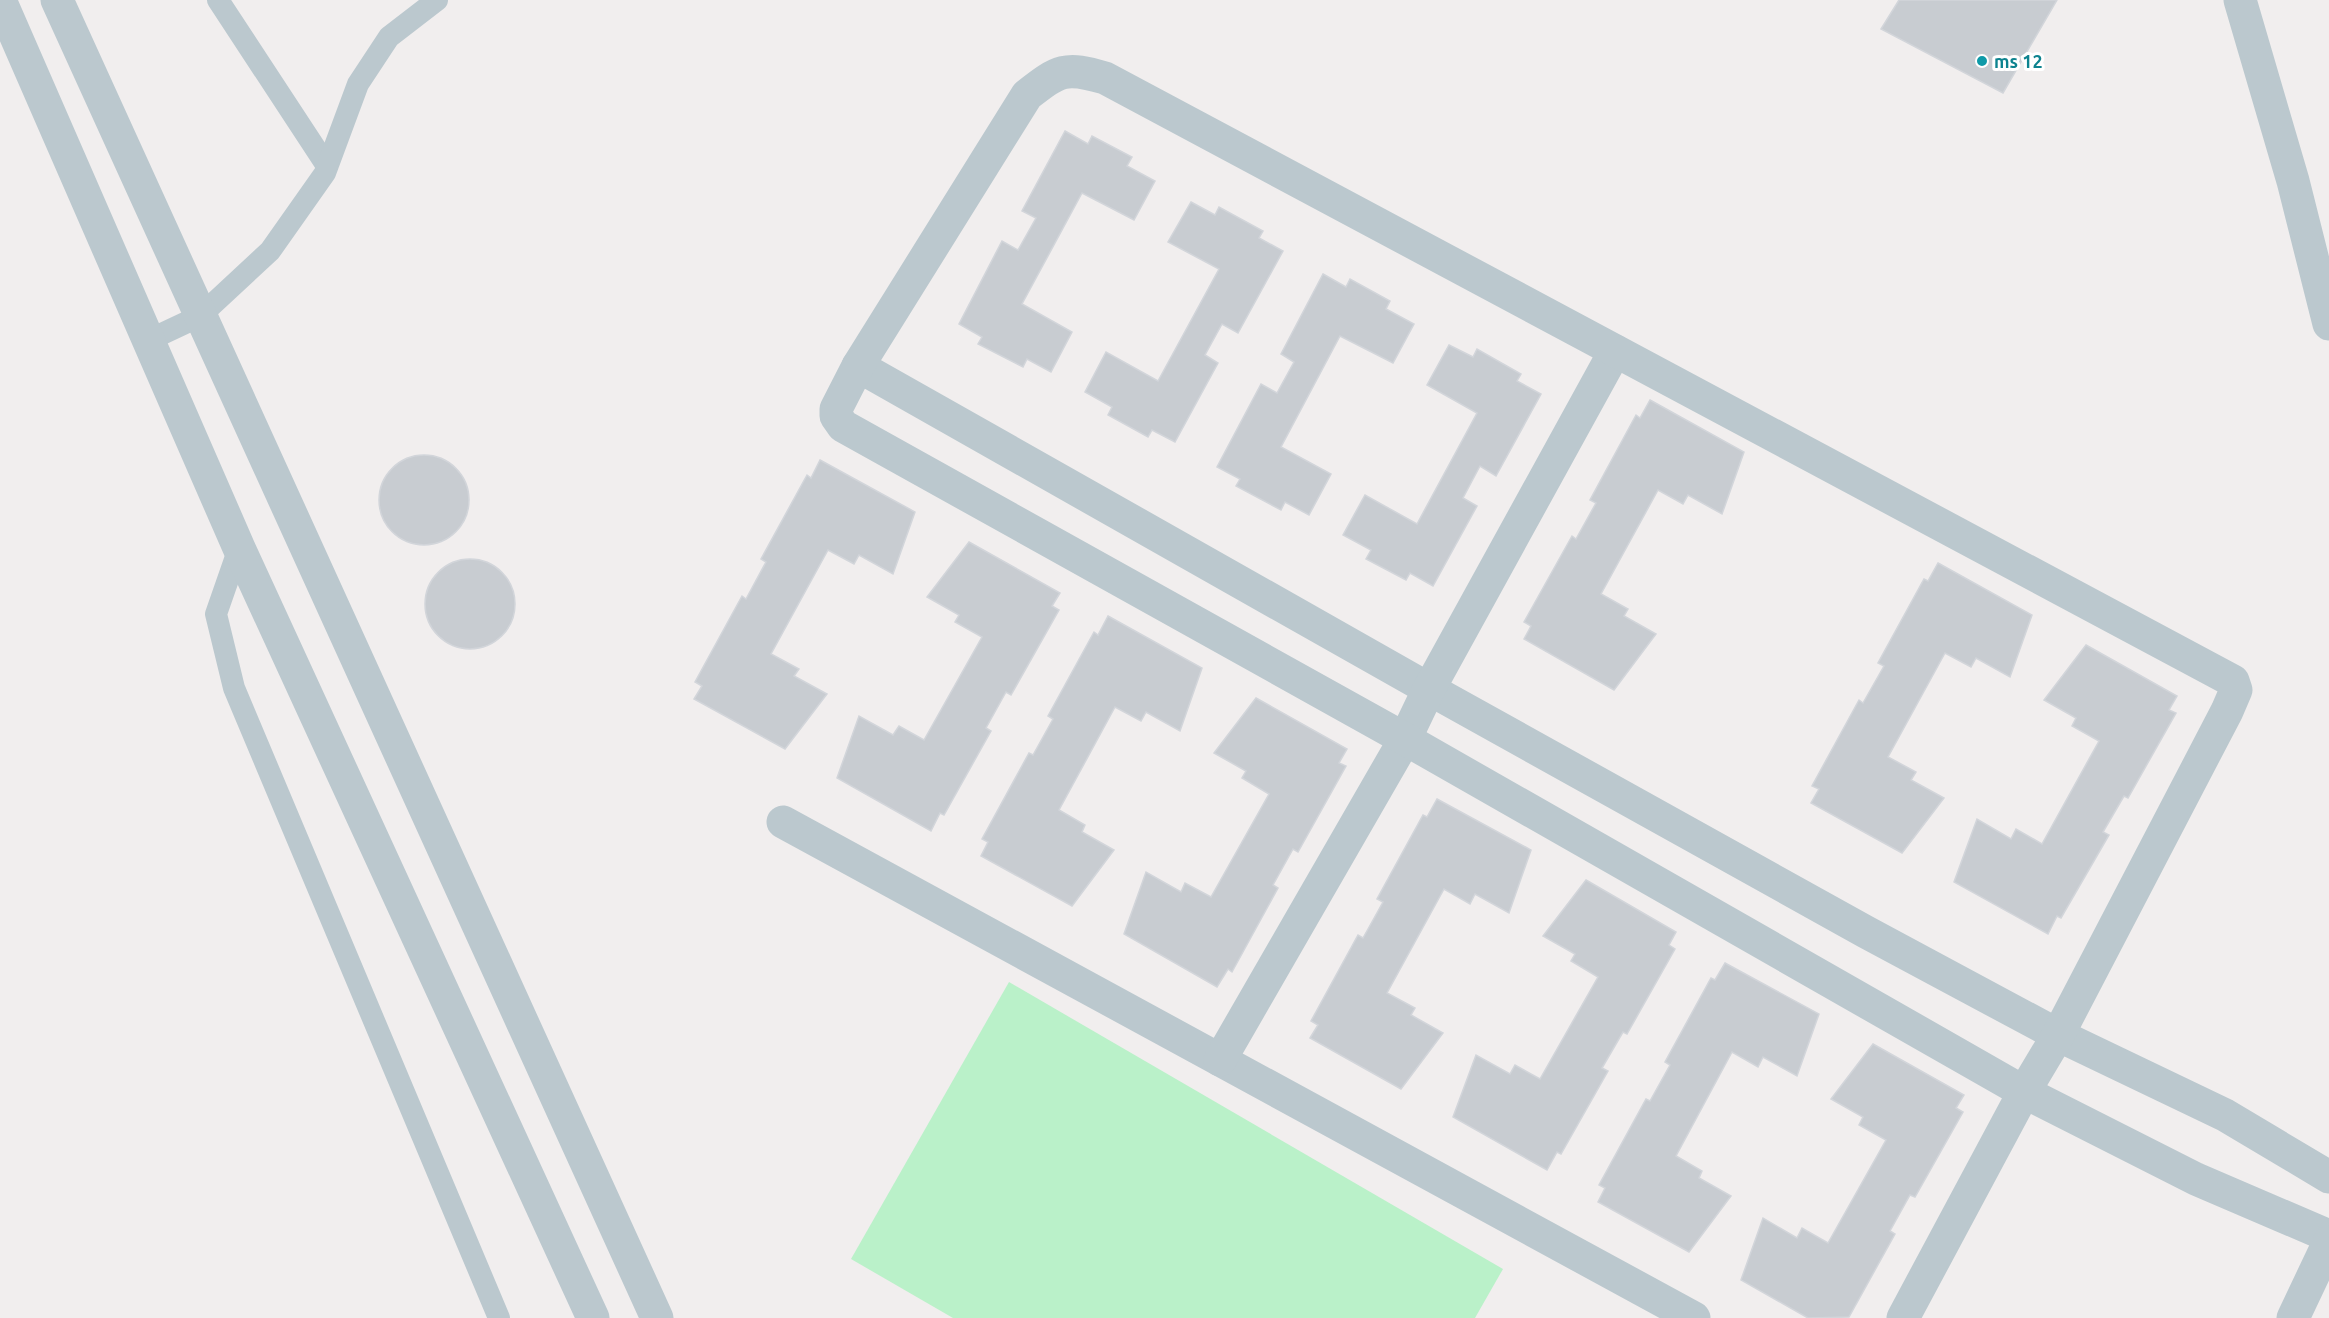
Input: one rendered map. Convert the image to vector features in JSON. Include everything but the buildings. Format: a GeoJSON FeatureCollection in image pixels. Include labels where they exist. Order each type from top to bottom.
{"type":"FeatureCollection","features":[{"type":"Feature","properties":{"kind":"street"},"geometry":{"type":"LineString","coordinates":[[0,0],[239,548],[593,1318]]}},
{"type":"Feature","properties":{"kind":"street"},"geometry":{"type":"LineString","coordinates":[[57,0],[657,1318]]}},
{"type":"Feature","properties":{"kind":"street"},"geometry":{"type":"LineString","coordinates":[[2240,0],[2293,181],[2329,324]]}},
{"type":"Feature","properties":{"kind":"street"},"geometry":{"type":"LineString","coordinates":[[1903,1318],[2024,1092],[2058,1035],[2227,711],[2236,690],[2233,681],[1105,78],[1078,70],[1054,74],[1027,95],[858,366],[836,409],[836,416],[843,426],[1405,739],[2024,1092],[2196,1179],[2329,1236]]}},
{"type":"Feature","properties":{"kind":"street"},"geometry":{"type":"LineString","coordinates":[[1220,1060],[1405,739],[1429,689],[1615,351]]}},
{"type":"Feature","properties":{"kind":"street"},"geometry":{"type":"LineString","coordinates":[[858,366],[1429,689],[1866,932],[2058,1035],[2225,1115],[2329,1177]]}},
{"type":"Feature","properties":{"kind":"street"},"geometry":{"type":"LineString","coordinates":[[783,822],[1694,1318]]}},
{"type":"Feature","properties":{"kind":"street"},"geometry":{"type":"LineString","coordinates":[[2293,1318],[2329,1242]]}},
{"type":"Feature","properties":{"kind":"lane"},"geometry":{"type":"LineString","coordinates":[[218,0],[327,166]]}},
{"type":"Feature","properties":{"kind":"lane"},"geometry":{"type":"LineString","coordinates":[[148,340],[200,316],[270,251],[327,166],[358,84],[389,37],[437,0]]}},
{"type":"Feature","properties":{"kind":"lane"},"geometry":{"type":"LineString","coordinates":[[239,548],[216,614],[234,688],[499,1318]]}},
{"type":"Feature","properties":{"kind":"green space"},"geometry":{"type":"Polygon","coordinates":[[[1009,982],[1503,1269],[1475,1318],[953,1318],[851,1259],[1009,982]]]}},
{"type":"Feature","properties":{"kind":"place","name":"ms 12"},"geometry":{"type":"Point","coordinates":[1982,61]}}]}
